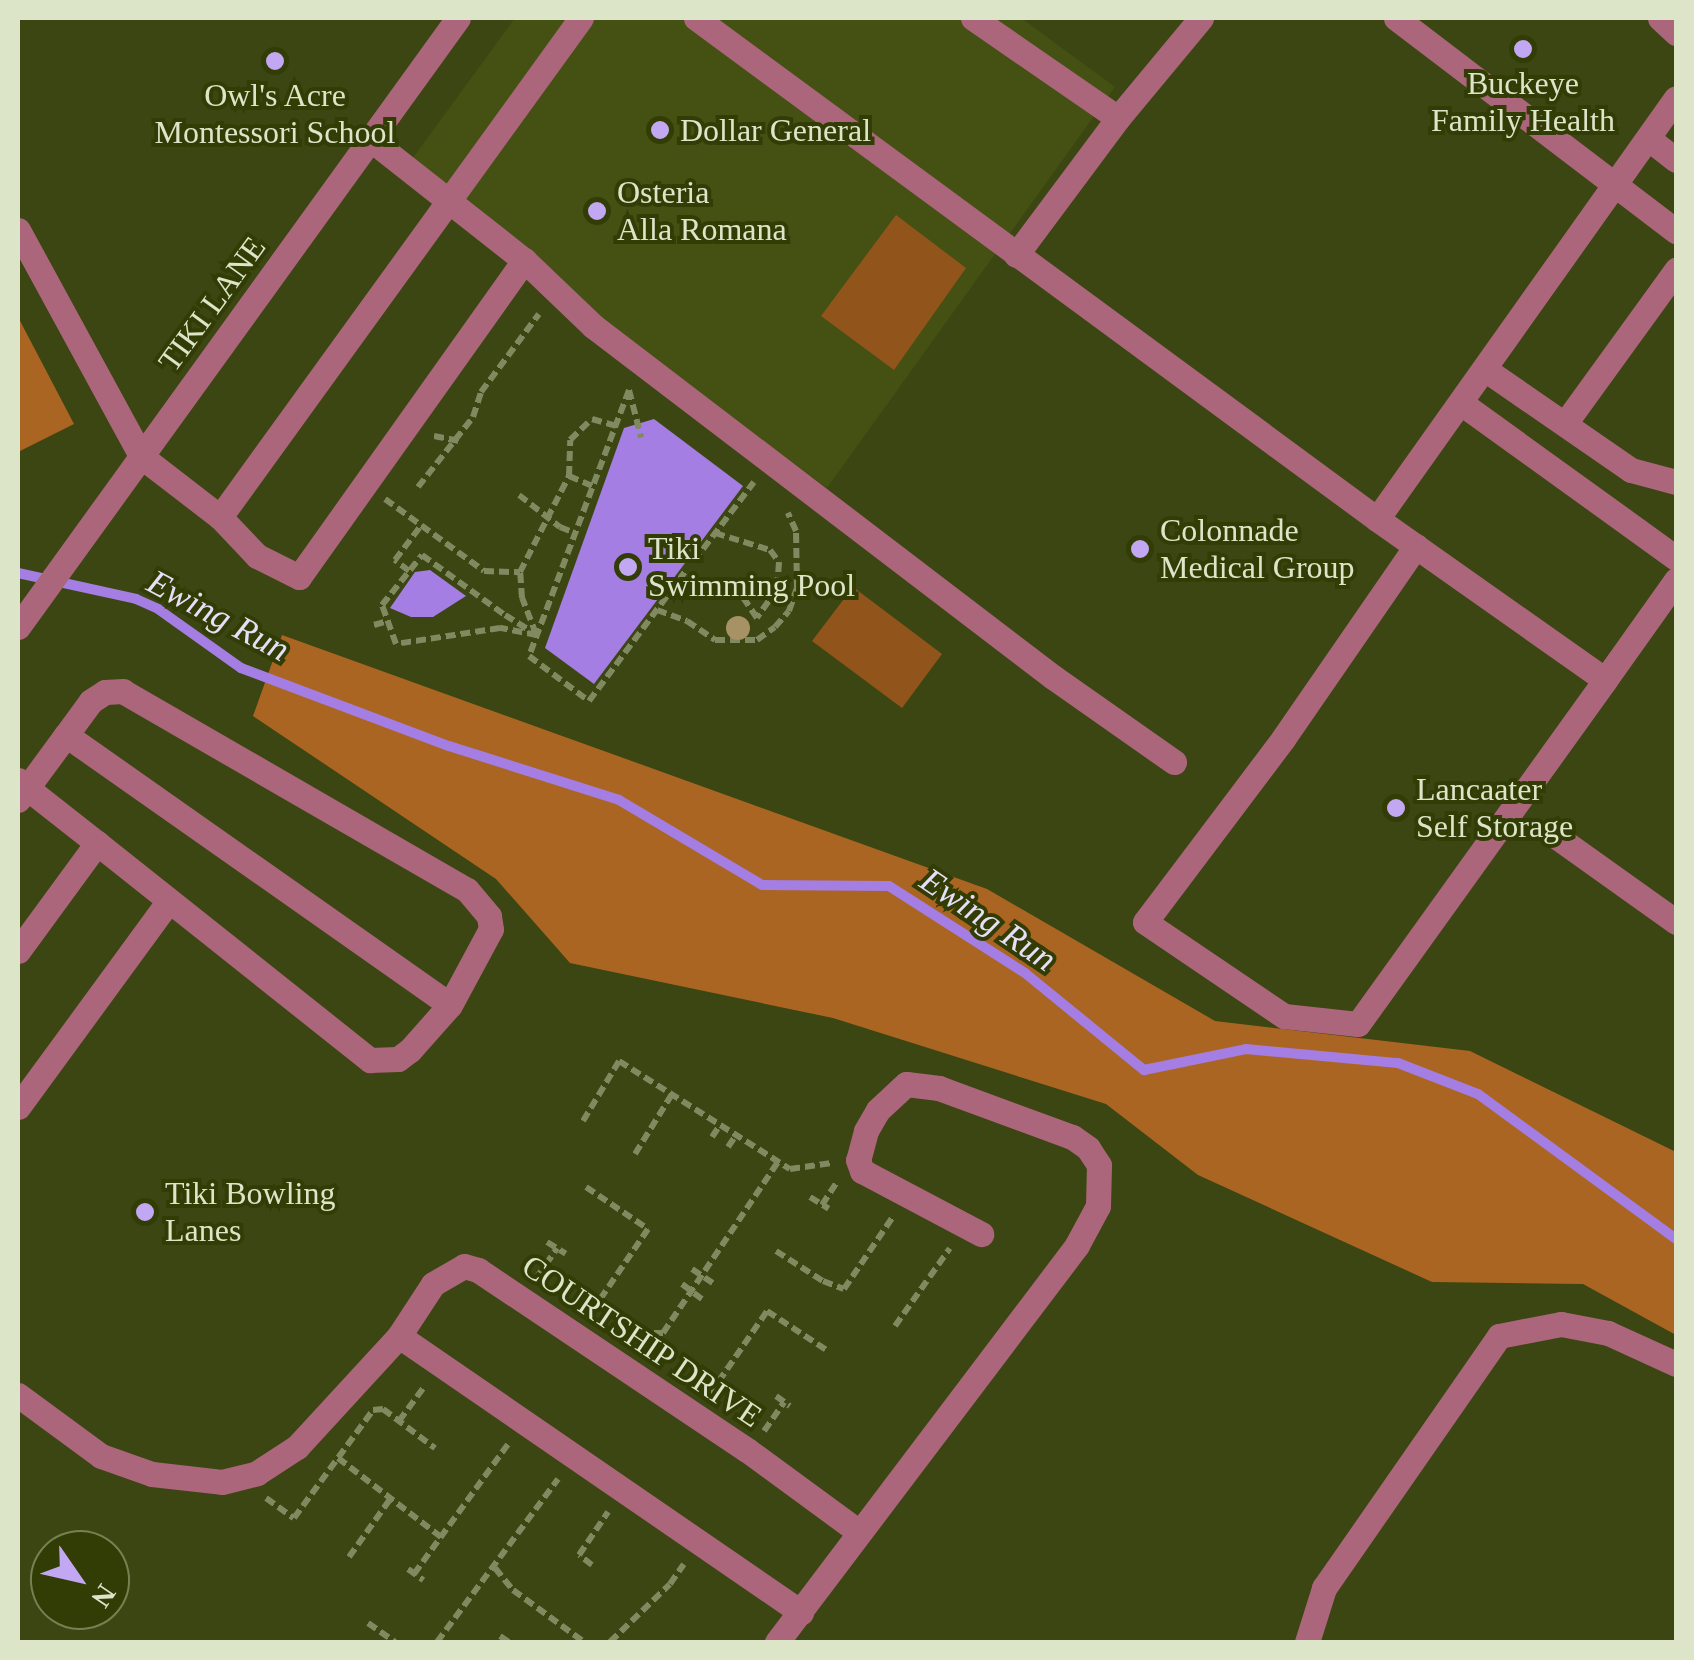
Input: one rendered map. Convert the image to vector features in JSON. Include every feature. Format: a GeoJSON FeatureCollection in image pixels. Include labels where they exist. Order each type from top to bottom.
{"type":"FeatureCollection","features":[{"type":"Feature","properties":{"kind":"street","name":"TIKI LANE"},"geometry":{"type":"LineString","coordinates":[[18,628],[458,18]]}},
{"type":"Feature","properties":{"kind":"street"},"geometry":{"type":"LineString","coordinates":[[220,517],[581,18]]}},
{"type":"Feature","properties":{"kind":"street"},"geometry":{"type":"LineString","coordinates":[[696,18],[1377,519],[1605,680]]}},
{"type":"Feature","properties":{"kind":"street"},"geometry":{"type":"LineString","coordinates":[[973,18],[1118,118]]}},
{"type":"Feature","properties":{"kind":"street"},"geometry":{"type":"LineString","coordinates":[[1016,255],[1118,118],[1201,18]]}},
{"type":"Feature","properties":{"kind":"street"},"geometry":{"type":"LineString","coordinates":[[1396,18],[1676,231]]}},
{"type":"Feature","properties":{"kind":"street"},"geometry":{"type":"LineString","coordinates":[[1660,18],[1676,34]]}},
{"type":"Feature","properties":{"kind":"street"},"geometry":{"type":"LineString","coordinates":[[1377,519],[1676,98]]}},
{"type":"Feature","properties":{"kind":"street"},"geometry":{"type":"LineString","coordinates":[[370,139],[524,260],[593,326],[1053,676],[1174,762]]}},
{"type":"Feature","properties":{"kind":"street"},"geometry":{"type":"LineString","coordinates":[[1649,139],[1676,160]]}},
{"type":"Feature","properties":{"kind":"street"},"geometry":{"type":"LineString","coordinates":[[18,230],[142,456],[220,517],[256,556],[299,577],[524,260]]}},
{"type":"Feature","properties":{"kind":"street"},"geometry":{"type":"LineString","coordinates":[[1566,422],[1676,270]]}},
{"type":"Feature","properties":{"kind":"street"},"geometry":{"type":"LineString","coordinates":[[1486,370],[1630,470],[1676,482]]}},
{"type":"Feature","properties":{"kind":"street"},"geometry":{"type":"LineString","coordinates":[[1462,404],[1676,558]]}},
{"type":"Feature","properties":{"kind":"street"},"geometry":{"type":"LineString","coordinates":[[1416,546],[1283,739],[1146,922],[1284,1016],[1358,1024],[1676,580]]}},
{"type":"Feature","properties":{"kind":"street"},"geometry":{"type":"LineString","coordinates":[[105,692],[122,692],[468,890],[490,916],[491,929],[450,1005],[398,1059],[370,1060],[97,843],[21,789],[66,735],[92,700],[105,692]]}},
{"type":"Feature","properties":{"kind":"street"},"geometry":{"type":"LineString","coordinates":[[66,735],[450,1005]]}},
{"type":"Feature","properties":{"kind":"street"},"geometry":{"type":"LineString","coordinates":[[1550,832],[1676,922]]}},
{"type":"Feature","properties":{"kind":"street"},"geometry":{"type":"LineString","coordinates":[[18,950],[97,843]]}},
{"type":"Feature","properties":{"kind":"street"},"geometry":{"type":"LineString","coordinates":[[18,1107],[169,901]]}},
{"type":"Feature","properties":{"kind":"street"},"geometry":{"type":"LineString","coordinates":[[777,1642],[1078,1245],[1098,1206],[1098,1166],[1088,1148],[1072,1137],[922,1083],[906,1084],[878,1110],[858,1160],[862,1171],[973,1230]]}},
{"type":"Feature","properties":{"kind":"street","name":"COURTSHIP DRIVE"},"geometry":{"type":"LineString","coordinates":[[18,1394],[101,1456],[152,1474],[222,1482],[257,1474],[297,1447],[399,1336],[433,1284],[464,1266],[478,1270],[696,1416],[859,1532]]}},
{"type":"Feature","properties":{"kind":"street"},"geometry":{"type":"LineString","coordinates":[[1307,1642],[1324,1588],[1499,1336],[1561,1324],[1608,1333],[1676,1364]]}},
{"type":"Feature","properties":{"kind":"street"},"geometry":{"type":"LineString","coordinates":[[399,1336],[800,1612]]}},
{"type":"Feature","properties":{"kind":"path"},"geometry":{"type":"LineString","coordinates":[[418,487],[473,416],[481,392],[540,312]]}},
{"type":"Feature","properties":{"kind":"path"},"geometry":{"type":"LineString","coordinates":[[629,390],[644,402]]}},
{"type":"Feature","properties":{"kind":"path"},"geometry":{"type":"LineString","coordinates":[[629,390],[529,656],[588,700],[686,569]]}},
{"type":"Feature","properties":{"kind":"path"},"geometry":{"type":"LineString","coordinates":[[629,390],[641,436]]}},
{"type":"Feature","properties":{"kind":"path"},"geometry":{"type":"LineString","coordinates":[[537,636],[522,598],[520,572],[569,476],[572,463],[566,453],[573,434],[592,419],[616,426]]}},
{"type":"Feature","properties":{"kind":"path"},"geometry":{"type":"LineString","coordinates":[[694,560],[754,481],[739,469]]}},
{"type":"Feature","properties":{"kind":"path"},"geometry":{"type":"LineString","coordinates":[[569,476],[593,486]]}},
{"type":"Feature","properties":{"kind":"path"},"geometry":{"type":"LineString","coordinates":[[365,482],[420,527],[484,571],[520,572]]}},
{"type":"Feature","properties":{"kind":"path"},"geometry":{"type":"LineString","coordinates":[[752,485],[764,493]]}},
{"type":"Feature","properties":{"kind":"path"},"geometry":{"type":"LineString","coordinates":[[520,495],[576,533]]}},
{"type":"Feature","properties":{"kind":"path"},"geometry":{"type":"LineString","coordinates":[[657,610],[686,621],[715,640],[757,640],[775,627],[793,599],[799,560],[796,531],[776,501]]}},
{"type":"Feature","properties":{"kind":"path"},"geometry":{"type":"LineString","coordinates":[[409,571],[395,560],[420,527]]}},
{"type":"Feature","properties":{"kind":"path"},"geometry":{"type":"LineString","coordinates":[[715,533],[770,550],[780,562],[777,589],[757,618],[740,594]]}},
{"type":"Feature","properties":{"kind":"path"},"geometry":{"type":"LineString","coordinates":[[422,556],[537,636],[500,628],[396,644],[382,604],[422,556]]}},
{"type":"Feature","properties":{"kind":"path"},"geometry":{"type":"LineString","coordinates":[[374,625],[388,620]]}},
{"type":"Feature","properties":{"kind":"path"},"geometry":{"type":"LineString","coordinates":[[582,1122],[619,1061],[790,1170],[858,1160]]}},
{"type":"Feature","properties":{"kind":"path"},"geometry":{"type":"LineString","coordinates":[[635,1154],[672,1094]]}},
{"type":"Feature","properties":{"kind":"path"},"geometry":{"type":"LineString","coordinates":[[712,1137],[720,1125]]}},
{"type":"Feature","properties":{"kind":"path"},"geometry":{"type":"LineString","coordinates":[[728,1147],[736,1135]]}},
{"type":"Feature","properties":{"kind":"path"},"geometry":{"type":"LineString","coordinates":[[627,1370],[654,1332],[663,1333],[778,1162]]}},
{"type":"Feature","properties":{"kind":"path"},"geometry":{"type":"LineString","coordinates":[[576,1336],[648,1229],[586,1187]]}},
{"type":"Feature","properties":{"kind":"path"},"geometry":{"type":"LineString","coordinates":[[776,1251],[823,1281],[844,1289],[907,1196]]}},
{"type":"Feature","properties":{"kind":"path"},"geometry":{"type":"LineString","coordinates":[[810,1197],[829,1210]]}},
{"type":"Feature","properties":{"kind":"path"},"geometry":{"type":"LineString","coordinates":[[895,1326],[973,1230]]}},
{"type":"Feature","properties":{"kind":"path"},"geometry":{"type":"LineString","coordinates":[[547,1242],[566,1254]]}},
{"type":"Feature","properties":{"kind":"path"},"geometry":{"type":"LineString","coordinates":[[692,1269],[713,1282]]}},
{"type":"Feature","properties":{"kind":"path"},"geometry":{"type":"LineString","coordinates":[[682,1284],[702,1299]]}},
{"type":"Feature","properties":{"kind":"path"},"geometry":{"type":"LineString","coordinates":[[696,1416],[768,1311],[828,1351]]}},
{"type":"Feature","properties":{"kind":"path"},"geometry":{"type":"LineString","coordinates":[[399,1421],[439,1366]]}},
{"type":"Feature","properties":{"kind":"path"},"geometry":{"type":"LineString","coordinates":[[776,1396],[790,1406]]}},
{"type":"Feature","properties":{"kind":"path"},"geometry":{"type":"LineString","coordinates":[[257,1474],[263,1495],[294,1518],[373,1410],[383,1409],[435,1448]]}},
{"type":"Feature","properties":{"kind":"path"},"geometry":{"type":"LineString","coordinates":[[422,1580],[411,1572],[441,1537],[522,1422]]}},
{"type":"Feature","properties":{"kind":"path"},"geometry":{"type":"LineString","coordinates":[[438,1642],[572,1456]]}},
{"type":"Feature","properties":{"kind":"path"},"geometry":{"type":"LineString","coordinates":[[338,1458],[441,1537]]}},
{"type":"Feature","properties":{"kind":"path"},"geometry":{"type":"LineString","coordinates":[[592,1565],[579,1555],[623,1491]]}},
{"type":"Feature","properties":{"kind":"path"},"geometry":{"type":"LineString","coordinates":[[349,1556],[391,1498]]}},
{"type":"Feature","properties":{"kind":"path"},"geometry":{"type":"LineString","coordinates":[[610,1642],[670,1584],[699,1542]]}},
{"type":"Feature","properties":{"kind":"path"},"geometry":{"type":"LineString","coordinates":[[495,1568],[514,1590],[584,1642]]}},
{"type":"Feature","properties":{"kind":"path"},"geometry":{"type":"LineString","coordinates":[[368,1623],[395,1642]]}},
{"type":"Feature","properties":{"kind":"path"},"geometry":{"type":"LineString","coordinates":[[500,1636],[510,1642]]}},
{"type":"Feature","properties":{"kind":"shaded area"},"geometry":{"type":"Polygon","coordinates":[[[515,18],[1021,18],[1115,87],[827,488],[402,173],[515,18]]]}},
{"type":"Feature","properties":{"kind":"shaded area"},"geometry":{"type":"Polygon","coordinates":[[[896,215],[966,268],[894,370],[821,316],[896,215]]]}},
{"type":"Feature","properties":{"kind":"shaded area"},"geometry":{"type":"Polygon","coordinates":[[[18,317],[74,424],[18,452],[18,317]]]}},
{"type":"Feature","properties":{"kind":"shaded area","name":"Tiki Swimming Pool"},"geometry":{"type":"Polygon","coordinates":[[[654,419],[743,486],[594,684],[545,648],[624,428],[654,419]]]}},
{"type":"Feature","properties":{"kind":"shaded area"},"geometry":{"type":"Polygon","coordinates":[[[430,570],[466,596],[433,617],[411,617],[390,608],[415,572],[430,570]]]}},
{"type":"Feature","properties":{"kind":"shaded area"},"geometry":{"type":"Polygon","coordinates":[[[853,587],[942,654],[902,708],[812,641],[853,587]]]}},
{"type":"Feature","properties":{"kind":"shaded area"},"geometry":{"type":"Polygon","coordinates":[[[282,635],[987,889],[1215,1021],[1470,1051],[1676,1152],[1676,1335],[1583,1284],[1432,1282],[1198,1175],[1106,1104],[833,1018],[570,963],[496,879],[253,716],[282,635]]]}},
{"type":"Feature","properties":{"kind":"waterway","name":"Ewing Run"},"geometry":{"type":"LineString","coordinates":[[18,573],[136,599],[158,609],[241,668],[449,746],[619,800],[762,885],[889,886],[1025,973],[1144,1070],[1246,1049],[1398,1063],[1478,1094],[1676,1239]]}},
{"type":"Feature","properties":{"kind":"place","name":"Buckeye Family Health"},"geometry":{"type":"Point","coordinates":[1523,49]}},
{"type":"Feature","properties":{"kind":"place","name":"Owl's Acre Montessori School"},"geometry":{"type":"Point","coordinates":[275,61]}},
{"type":"Feature","properties":{"kind":"place","name":"Dollar General"},"geometry":{"type":"Point","coordinates":[660,130]}},
{"type":"Feature","properties":{"kind":"place","name":"Osteria Alla Romana"},"geometry":{"type":"Point","coordinates":[597,211]}},
{"type":"Feature","properties":{"kind":"place","name":"Colonnade Medical Group"},"geometry":{"type":"Point","coordinates":[1140,549]}},
{"type":"Feature","properties":{"kind":"place","name":"Tiki Swimming Pool"},"geometry":{"type":"Point","coordinates":[628,567]}},
{"type":"Feature","properties":{"kind":"place","name":"Lancaater Self Storage"},"geometry":{"type":"Point","coordinates":[1396,808]}},
{"type":"Feature","properties":{"kind":"place","name":"Tiki Bowling Lanes"},"geometry":{"type":"Point","coordinates":[145,1212]}}]}
